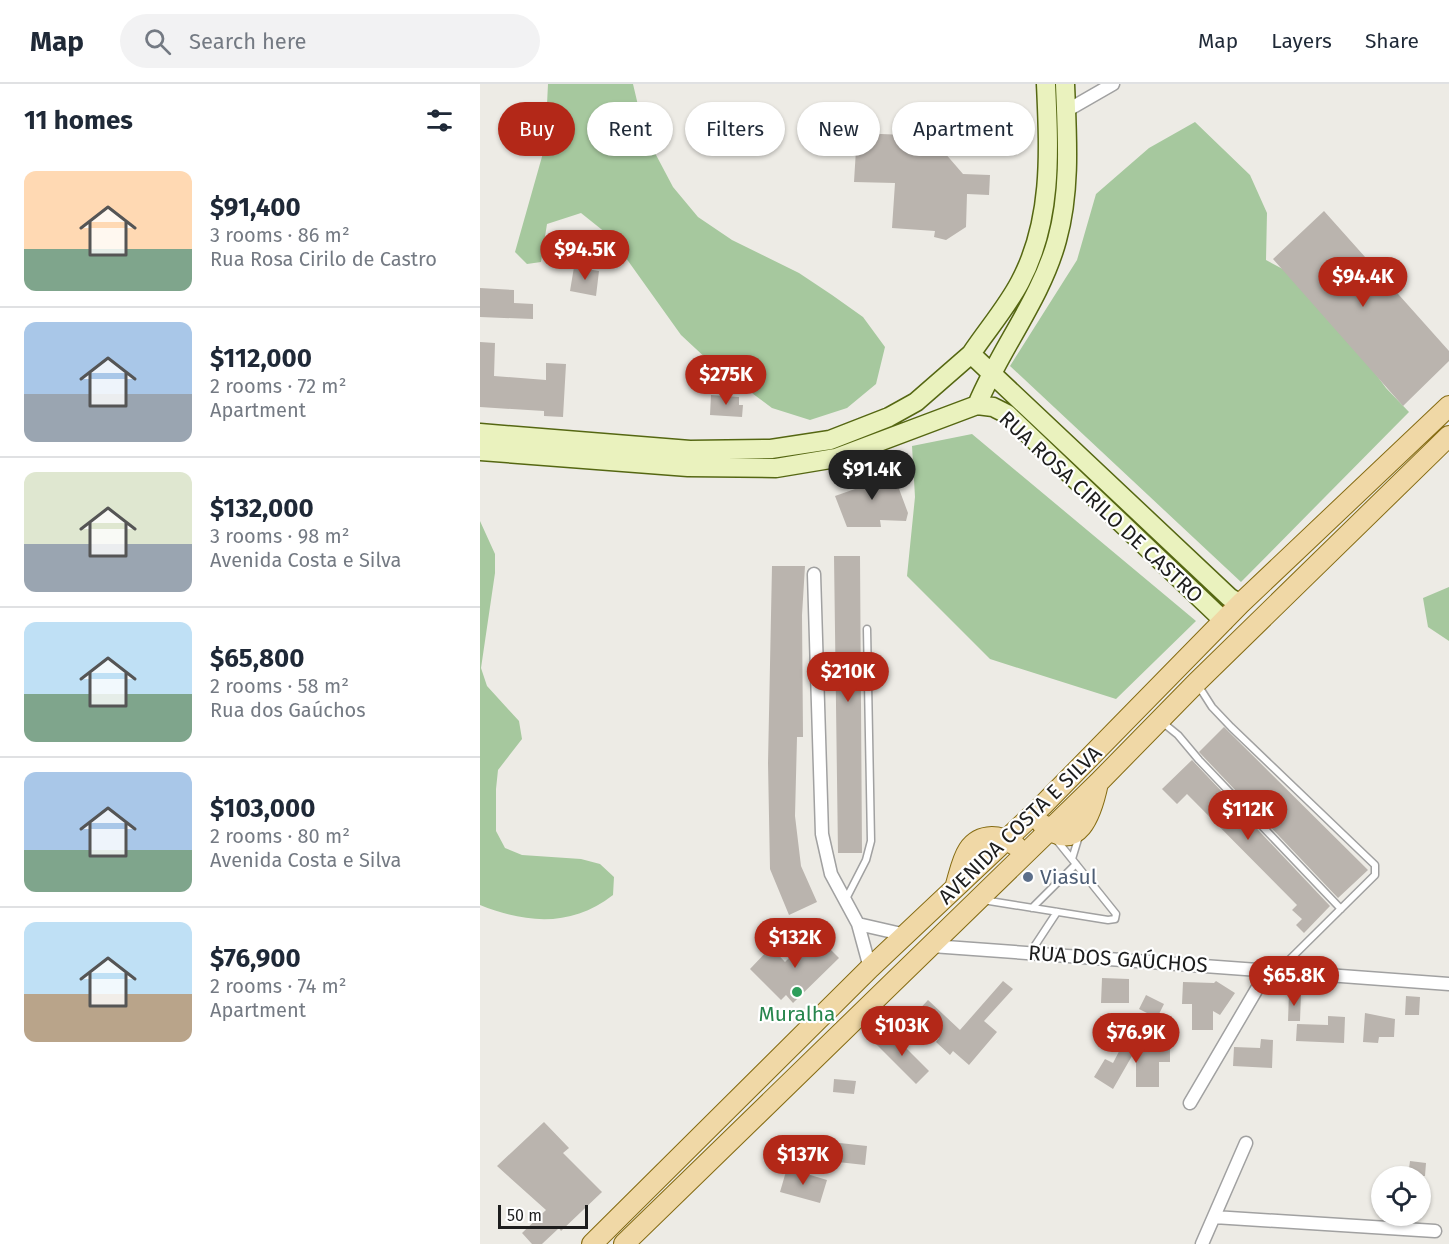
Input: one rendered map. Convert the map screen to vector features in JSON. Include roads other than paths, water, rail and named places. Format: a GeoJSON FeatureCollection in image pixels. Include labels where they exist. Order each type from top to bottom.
{"type":"FeatureCollection","features":[{"type":"Feature","properties":{"kind":"main road"},"geometry":{"type":"LineString","coordinates":[[480,433],[689,459],[831,440],[889,417],[916,402],[971,354],[1020,282],[1034,249],[1046,201],[1050,157],[1046,84]]}},
{"type":"Feature","properties":{"kind":"main road"},"geometry":{"type":"LineString","coordinates":[[977,405],[991,371],[1033,298],[1057,241],[1067,187],[1065,84]]}},
{"type":"Feature","properties":{"kind":"main road"},"geometry":{"type":"LineString","coordinates":[[971,354],[1229,597],[1240,604]]}},
{"type":"Feature","properties":{"kind":"main road","name":"RUA ROSA CIRILO DE CASTRO"},"geometry":{"type":"LineString","coordinates":[[480,451],[689,459],[745,470],[836,458],[977,405],[993,407],[1007,414],[1224,621]]}},
{"type":"Feature","properties":{"kind":"main road","name":"AVENIDA COSTA E SILVA"},"geometry":{"type":"LineString","coordinates":[[592,1244],[870,968],[955,890],[971,844],[989,837],[1007,840],[1240,604],[1449,406]]}},
{"type":"Feature","properties":{"kind":"main road"},"geometry":{"type":"LineString","coordinates":[[831,440],[836,458]]}},
{"type":"Feature","properties":{"kind":"main road","name":"AVENIDA COSTA E SILVA"},"geometry":{"type":"LineString","coordinates":[[624,1244],[1018,862],[1197,682],[1447,442]]}},
{"type":"Feature","properties":{"kind":"main road"},"geometry":{"type":"LineString","coordinates":[[1042,805],[1041,823],[1049,831],[1073,834],[1081,829],[1092,812],[1098,783]]}},
{"type":"Feature","properties":{"kind":"main road"},"geometry":{"type":"LineString","coordinates":[[1007,840],[1017,848],[1018,862]]}},
{"type":"Feature","properties":{"kind":"street"},"geometry":{"type":"LineString","coordinates":[[1066,111],[1113,84]]}},
{"type":"Feature","properties":{"kind":"street"},"geometry":{"type":"LineString","coordinates":[[814,574],[822,834],[831,874],[858,924],[870,968]]}},
{"type":"Feature","properties":{"kind":"street"},"geometry":{"type":"LineString","coordinates":[[858,924],[906,935]]}},
{"type":"Feature","properties":{"kind":"street","name":"RUA DOS GAÚCHOS"},"geometry":{"type":"LineString","coordinates":[[932,946],[1449,984]]}},
{"type":"Feature","properties":{"kind":"street"},"geometry":{"type":"LineString","coordinates":[[1190,1103],[1273,970]]}},
{"type":"Feature","properties":{"kind":"street"},"geometry":{"type":"LineString","coordinates":[[1203,1244],[1246,1143]]}},
{"type":"Feature","properties":{"kind":"street"},"geometry":{"type":"LineString","coordinates":[[1214,1217],[1435,1231]]}},
{"type":"Feature","properties":{"kind":"lane"},"geometry":{"type":"LineString","coordinates":[[845,899],[866,860],[871,841],[867,629]]}},
{"type":"Feature","properties":{"kind":"lane"},"geometry":{"type":"LineString","coordinates":[[1197,682],[1212,707],[1231,727],[1375,865],[1375,875],[1273,970]]}},
{"type":"Feature","properties":{"kind":"lane"},"geometry":{"type":"LineString","coordinates":[[1159,720],[1178,735],[1341,909]]}},
{"type":"Feature","properties":{"kind":"lane"},"geometry":{"type":"LineString","coordinates":[[1032,908],[1074,861],[1081,829]]}},
{"type":"Feature","properties":{"kind":"lane"},"geometry":{"type":"LineString","coordinates":[[979,900],[1108,920],[1114,919],[1116,914],[1049,831]]}},
{"type":"Feature","properties":{"kind":"lane"},"geometry":{"type":"LineString","coordinates":[[1030,953],[1057,912]]}},
{"type":"Feature","properties":{"kind":"place","name":"Viasul"},"geometry":{"type":"Point","coordinates":[1028,877]}},
{"type":"Feature","properties":{"kind":"place","name":"Muralha"},"geometry":{"type":"Point","coordinates":[797,992]}}]}
